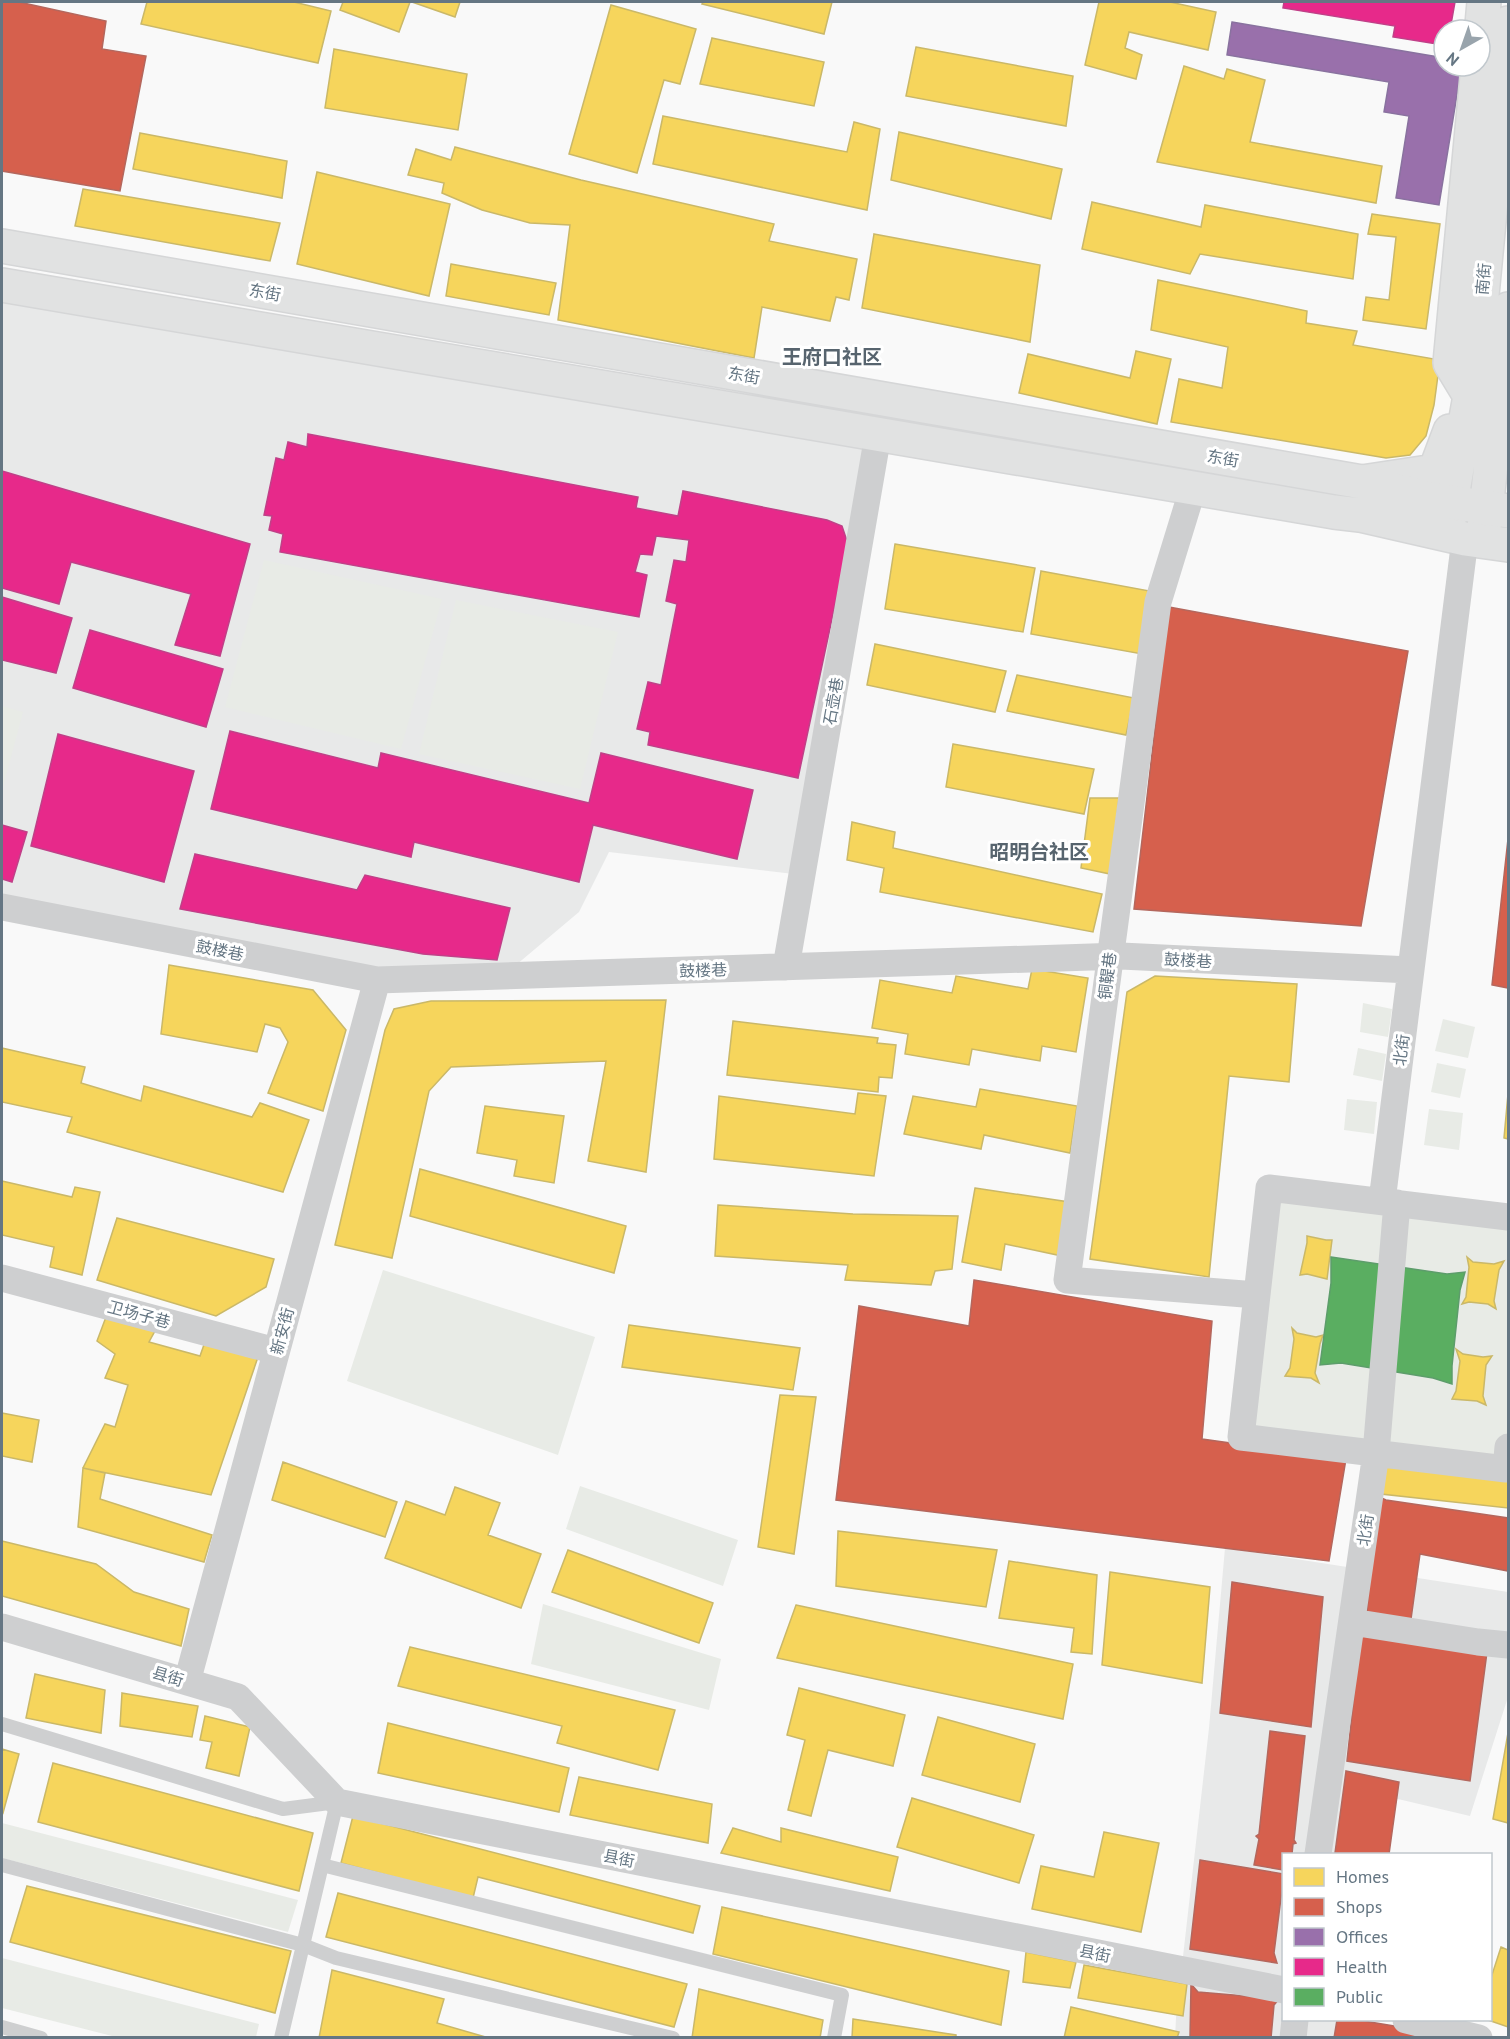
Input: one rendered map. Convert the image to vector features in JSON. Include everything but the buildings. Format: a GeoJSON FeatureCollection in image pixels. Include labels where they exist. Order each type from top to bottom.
{"type":"FeatureCollection","features":[{"type":"Feature","properties":{"kind":"main road"},"geometry":{"type":"LineString","coordinates":[[1483,18],[1484,2]]}},
{"type":"Feature","properties":{"kind":"main road","name":"南街"},"geometry":{"type":"LineString","coordinates":[[1509,22],[1488,379],[1497,510],[1486,542],[1451,502],[1488,379],[1509,309]]}},
{"type":"Feature","properties":{"kind":"main road"},"geometry":{"type":"LineString","coordinates":[[1362,482],[1435,471],[1488,379],[1450,363],[1477,78]]}},
{"type":"Feature","properties":{"kind":"main road","name":"东街"},"geometry":{"type":"LineString","coordinates":[[2,246],[1362,482],[1497,510]]}},
{"type":"Feature","properties":{"kind":"main road"},"geometry":{"type":"LineString","coordinates":[[2,285],[1360,515],[1486,542]]}},
{"type":"Feature","properties":{"kind":"street","name":"石壶巷"},"geometry":{"type":"LineString","coordinates":[[786,967],[879,435]]}},
{"type":"Feature","properties":{"kind":"street","name":"铜鞮巷"},"geometry":{"type":"LineString","coordinates":[[1193,488],[1158,602],[1067,1280],[1257,1295]]}},
{"type":"Feature","properties":{"kind":"street","name":"北街"},"geometry":{"type":"LineString","coordinates":[[1318,1853],[1376,1453],[1390,1202],[1410,970],[1486,542]]}},
{"type":"Feature","properties":{"kind":"street","name":"鼓楼巷"},"geometry":{"type":"LineString","coordinates":[[2,907],[377,980],[1109,957],[1410,970]]}},
{"type":"Feature","properties":{"kind":"street","name":"新安街"},"geometry":{"type":"LineString","coordinates":[[187,1682],[377,980]]}},
{"type":"Feature","properties":{"kind":"street"},"geometry":{"type":"LineString","coordinates":[[1509,1217],[1269,1188],[1241,1437],[1506,1469],[1509,1447]]}},
{"type":"Feature","properties":{"kind":"street","name":"卫场子巷"},"geometry":{"type":"LineString","coordinates":[[2,1278],[276,1351]]}},
{"type":"Feature","properties":{"kind":"street"},"geometry":{"type":"LineString","coordinates":[[1352,1622],[1509,1645]]}},
{"type":"Feature","properties":{"kind":"street","name":"县街"},"geometry":{"type":"LineString","coordinates":[[2,1627],[238,1697],[337,1802],[1282,1990]]}},
{"type":"Feature","properties":{"kind":"street"},"geometry":{"type":"LineString","coordinates":[[1293,2037],[1294,2021]]}},
{"type":"Feature","properties":{"kind":"street"},"geometry":{"type":"LineString","coordinates":[[1414,2021],[1479,2037]]}},
{"type":"Feature","properties":{"kind":"lane"},"geometry":{"type":"LineString","coordinates":[[2,1724],[283,1809],[337,1802],[281,2037]]}},
{"type":"Feature","properties":{"kind":"lane"},"geometry":{"type":"LineString","coordinates":[[2,1865],[303,1945],[336,1958],[674,2037]]}},
{"type":"Feature","properties":{"kind":"lane"},"geometry":{"type":"LineString","coordinates":[[322,1865],[842,1995],[834,2037]]}},
{"type":"Feature","properties":{"kind":"lane"},"geometry":{"type":"LineString","coordinates":[[2,2027],[41,2037]]}},
{"type":"Feature","properties":{"kind":"shaded area"},"geometry":{"type":"Polygon","coordinates":[[[2,285],[878,435],[802,875],[609,852],[579,912],[503,976],[377,980],[2,907],[2,285]]]}},
{"type":"Feature","properties":{"kind":"shaded area"},"geometry":{"type":"Polygon","coordinates":[[[264,560],[442,599],[401,749],[225,707],[264,560]]]}},
{"type":"Feature","properties":{"kind":"shaded area"},"geometry":{"type":"Polygon","coordinates":[[[456,600],[618,632],[580,789],[419,754],[456,600]]]}},
{"type":"Feature","properties":{"kind":"shaded area"},"geometry":{"type":"Polygon","coordinates":[[[2,706],[23,712],[2,791],[2,706]]]}},
{"type":"Feature","properties":{"kind":"shaded area"},"geometry":{"type":"Polygon","coordinates":[[[1363,1003],[1392,1009],[1388,1037],[1360,1032],[1363,1003]]]}},
{"type":"Feature","properties":{"kind":"shaded area"},"geometry":{"type":"Polygon","coordinates":[[[1443,1019],[1475,1027],[1468,1058],[1435,1051],[1443,1019]]]}},
{"type":"Feature","properties":{"kind":"shaded area"},"geometry":{"type":"Polygon","coordinates":[[[1358,1048],[1386,1054],[1382,1081],[1353,1075],[1358,1048]]]}},
{"type":"Feature","properties":{"kind":"shaded area"},"geometry":{"type":"Polygon","coordinates":[[[1437,1063],[1466,1069],[1460,1098],[1431,1092],[1437,1063]]]}},
{"type":"Feature","properties":{"kind":"shaded area"},"geometry":{"type":"Polygon","coordinates":[[[1347,1099],[1377,1102],[1374,1134],[1344,1130],[1347,1099]]]}},
{"type":"Feature","properties":{"kind":"shaded area"},"geometry":{"type":"Polygon","coordinates":[[[1429,1109],[1463,1113],[1459,1150],[1424,1145],[1429,1109]]]}},
{"type":"Feature","properties":{"kind":"shaded area"},"geometry":{"type":"Polygon","coordinates":[[[1269,1188],[1508,1217],[1508,1447],[1506,1469],[1241,1437],[1269,1188]]]}},
{"type":"Feature","properties":{"kind":"shaded area"},"geometry":{"type":"Polygon","coordinates":[[[383,1270],[595,1337],[558,1455],[347,1381],[383,1270]]]}},
{"type":"Feature","properties":{"kind":"shaded area"},"geometry":{"type":"Polygon","coordinates":[[[580,1486],[738,1540],[723,1586],[566,1529],[580,1486]]]}},
{"type":"Feature","properties":{"kind":"shaded area"},"geometry":{"type":"Polygon","coordinates":[[[1225,1548],[1508,1592],[1508,1697],[1470,1816],[1381,1795],[1374,1853],[1282,1853],[1282,2021],[1356,2021],[1354,2037],[1175,2038],[1209,1728],[1225,1548]]]}},
{"type":"Feature","properties":{"kind":"shaded area"},"geometry":{"type":"Polygon","coordinates":[[[543,1604],[721,1659],[709,1710],[531,1664],[543,1604]]]}},
{"type":"Feature","properties":{"kind":"shaded area"},"geometry":{"type":"Polygon","coordinates":[[[2,1823],[298,1900],[288,1932],[2,1858],[2,1823]]]}},
{"type":"Feature","properties":{"kind":"shaded area"},"geometry":{"type":"Polygon","coordinates":[[[2,1958],[259,2024],[256,2037],[116,2037],[2,2008],[2,1958]]]}},
{"type":"Feature","properties":{"kind":"district","name":"王府口社区"},"geometry":{"type":"Point","coordinates":[832,357]}},
{"type":"Feature","properties":{"kind":"district","name":"昭明台社区"},"geometry":{"type":"Point","coordinates":[1039,852]}}]}
